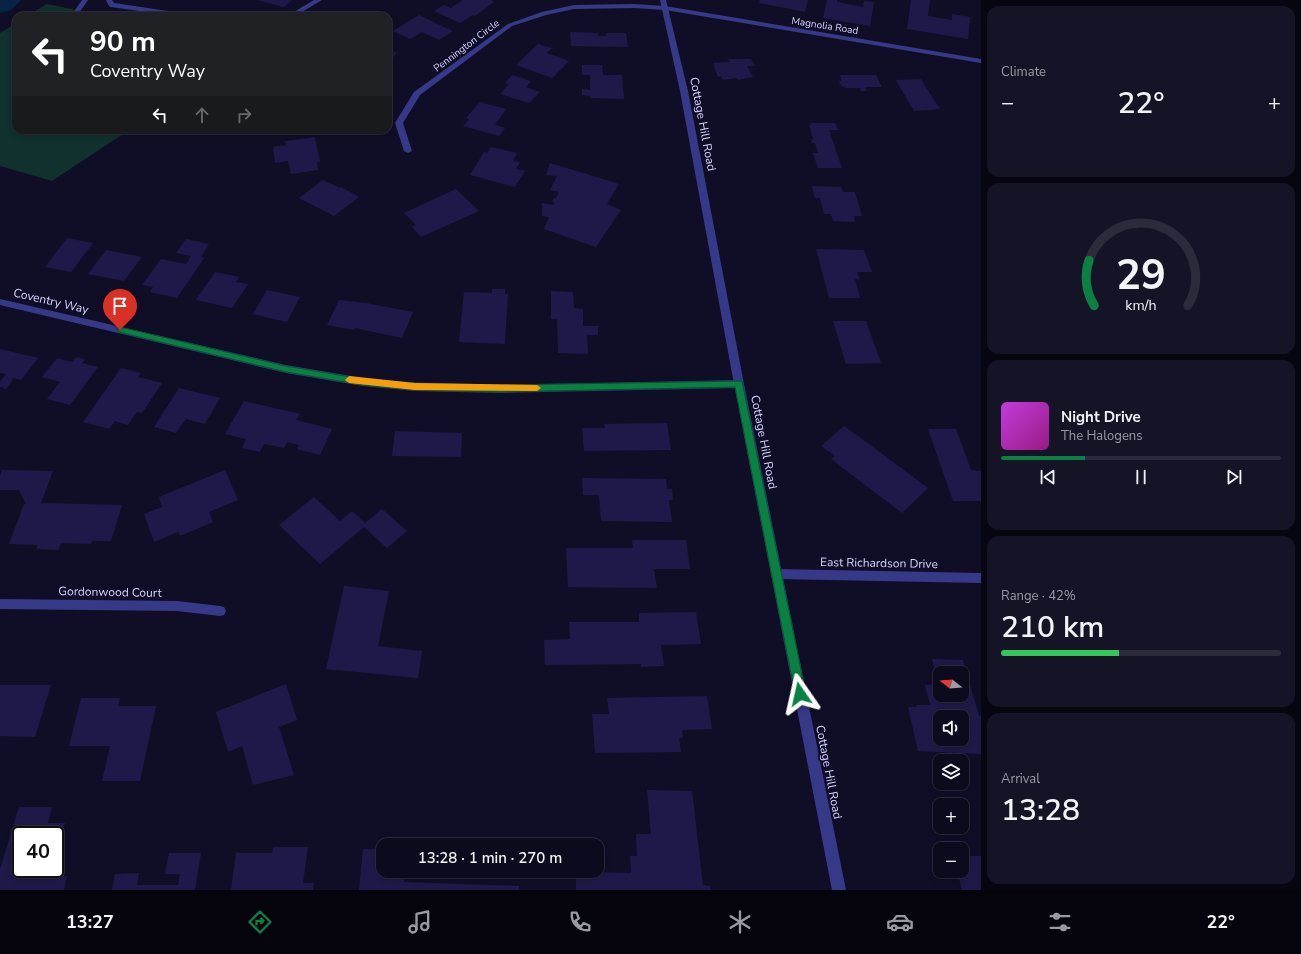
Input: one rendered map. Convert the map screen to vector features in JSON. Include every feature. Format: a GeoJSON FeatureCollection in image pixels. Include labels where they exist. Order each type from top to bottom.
{"type":"FeatureCollection","features":[{"type":"Feature","properties":{"kind":"street"},"geometry":{"type":"LineString","coordinates":[[79,12],[85,0]]}},
{"type":"Feature","properties":{"kind":"street"},"geometry":{"type":"LineString","coordinates":[[110,2],[117,0]]}},
{"type":"Feature","properties":{"kind":"street"},"geometry":{"type":"LineString","coordinates":[[297,12],[319,0]]}},
{"type":"Feature","properties":{"kind":"street"},"geometry":{"type":"LineString","coordinates":[[110,2],[166,12]]}},
{"type":"Feature","properties":{"kind":"street","name":"Magnolia Road"},"geometry":{"type":"LineString","coordinates":[[664,4],[981,61]]}},
{"type":"Feature","properties":{"kind":"street","name":"Pennington Circle"},"geometry":{"type":"LineString","coordinates":[[408,151],[399,123],[417,94],[510,25],[544,13],[574,7],[664,4]]}},
{"type":"Feature","properties":{"kind":"street","name":"Cottage Hill Road"},"geometry":{"type":"LineString","coordinates":[[664,4],[684,91],[739,384],[839,890]]}},
{"type":"Feature","properties":{"kind":"street","name":"Coventry Way"},"geometry":{"type":"LineString","coordinates":[[0,302],[286,369],[363,382],[415,387],[501,389],[739,384]]}},
{"type":"Feature","properties":{"kind":"street","name":"East Richardson Drive"},"geometry":{"type":"LineString","coordinates":[[777,574],[981,578]]}},
{"type":"Feature","properties":{"kind":"street","name":"Gordonwood Court"},"geometry":{"type":"LineString","coordinates":[[0,604],[177,606],[220,611]]}},
{"type":"Feature","properties":{"kind":"green space"},"geometry":{"type":"Polygon","coordinates":[[[47,4],[85,12],[34,12],[47,4]]]}},
{"type":"Feature","properties":{"kind":"green space"},"geometry":{"type":"Polygon","coordinates":[[[12,26],[12,134],[123,134],[52,181],[0,166],[0,33],[12,26]]]}},
{"type":"Feature","properties":{"kind":"building"},"geometry":{"type":"Polygon","coordinates":[[[257,0],[292,0],[284,7],[257,0]]]}},
{"type":"Feature","properties":{"kind":"building"},"geometry":{"type":"Polygon","coordinates":[[[463,0],[491,0],[494,2],[475,16],[473,15],[460,23],[434,11],[444,5],[451,8],[463,0]]]}},
{"type":"Feature","properties":{"kind":"building"},"geometry":{"type":"Polygon","coordinates":[[[760,0],[808,0],[805,12],[759,3],[760,0]]]}},
{"type":"Feature","properties":{"kind":"building"},"geometry":{"type":"Polygon","coordinates":[[[827,0],[837,0],[837,2],[863,7],[864,1],[874,2],[870,26],[823,18],[827,0]]]}},
{"type":"Feature","properties":{"kind":"building"},"geometry":{"type":"Polygon","coordinates":[[[911,0],[930,0],[928,16],[952,20],[952,14],[970,17],[968,39],[907,29],[911,0]]]}},
{"type":"Feature","properties":{"kind":"building"},"geometry":{"type":"Polygon","coordinates":[[[419,15],[453,31],[439,40],[422,32],[410,39],[393,31],[419,15]]]}},
{"type":"Feature","properties":{"kind":"building"},"geometry":{"type":"Polygon","coordinates":[[[570,32],[598,33],[598,36],[606,36],[606,33],[626,33],[628,47],[571,46],[570,32]]]}},
{"type":"Feature","properties":{"kind":"building"},"geometry":{"type":"Polygon","coordinates":[[[538,44],[552,48],[547,53],[569,61],[552,78],[516,65],[538,44]]]}},
{"type":"Feature","properties":{"kind":"building"},"geometry":{"type":"Polygon","coordinates":[[[392,51],[397,53],[392,59],[392,51]]]}},
{"type":"Feature","properties":{"kind":"building"},"geometry":{"type":"Polygon","coordinates":[[[728,59],[751,59],[755,66],[747,66],[753,77],[738,80],[737,78],[723,80],[721,76],[718,77],[713,63],[729,62],[728,59]]]}},
{"type":"Feature","properties":{"kind":"building"},"geometry":{"type":"Polygon","coordinates":[[[582,65],[602,65],[603,75],[622,75],[624,99],[590,98],[590,96],[582,95],[582,89],[590,90],[590,75],[582,75],[582,65]]]}},
{"type":"Feature","properties":{"kind":"building"},"geometry":{"type":"Polygon","coordinates":[[[512,75],[531,81],[526,87],[540,92],[529,103],[500,94],[509,84],[505,83],[512,75]]]}},
{"type":"Feature","properties":{"kind":"building"},"geometry":{"type":"Polygon","coordinates":[[[840,75],[876,75],[882,87],[865,87],[867,91],[861,91],[860,88],[846,88],[841,86],[839,81],[842,81],[840,75]]]}},
{"type":"Feature","properties":{"kind":"building"},"geometry":{"type":"Polygon","coordinates":[[[921,79],[940,109],[914,111],[896,80],[921,79]]]}},
{"type":"Feature","properties":{"kind":"building"},"geometry":{"type":"Polygon","coordinates":[[[480,102],[506,109],[495,125],[505,128],[499,136],[463,126],[469,119],[466,118],[480,102]]]}},
{"type":"Feature","properties":{"kind":"building"},"geometry":{"type":"Polygon","coordinates":[[[811,123],[835,123],[838,130],[829,130],[842,168],[818,168],[813,153],[818,153],[815,143],[812,143],[811,139],[813,139],[809,125],[811,125],[811,123]]]}},
{"type":"Feature","properties":{"kind":"building"},"geometry":{"type":"Polygon","coordinates":[[[315,137],[320,162],[317,162],[318,170],[291,174],[288,161],[275,163],[273,147],[286,145],[285,141],[315,137]]]}},
{"type":"Feature","properties":{"kind":"building"},"geometry":{"type":"Polygon","coordinates":[[[491,147],[517,153],[513,161],[520,162],[516,169],[525,171],[515,187],[470,175],[484,152],[487,153],[491,147]]]}},
{"type":"Feature","properties":{"kind":"building"},"geometry":{"type":"Polygon","coordinates":[[[550,163],[619,184],[607,204],[621,210],[596,247],[544,229],[549,217],[542,216],[542,203],[553,205],[555,202],[552,202],[559,192],[550,190],[557,176],[546,175],[550,163]]]}},
{"type":"Feature","properties":{"kind":"building"},"geometry":{"type":"Polygon","coordinates":[[[323,180],[340,188],[341,187],[359,197],[334,216],[299,198],[323,180]]]}},
{"type":"Feature","properties":{"kind":"building"},"geometry":{"type":"Polygon","coordinates":[[[812,186],[841,187],[843,192],[855,192],[862,216],[854,216],[855,222],[833,221],[831,214],[824,214],[820,198],[815,198],[812,186]]]}},
{"type":"Feature","properties":{"kind":"building"},"geometry":{"type":"Polygon","coordinates":[[[456,189],[479,211],[421,237],[412,227],[416,225],[404,213],[456,189]]]}},
{"type":"Feature","properties":{"kind":"building"},"geometry":{"type":"Polygon","coordinates":[[[67,238],[93,243],[71,272],[45,267],[67,238]]]}},
{"type":"Feature","properties":{"kind":"building"},"geometry":{"type":"Polygon","coordinates":[[[186,239],[209,244],[201,257],[204,258],[177,298],[150,292],[153,287],[142,285],[161,259],[186,264],[191,256],[176,253],[186,239]]]}},
{"type":"Feature","properties":{"kind":"building"},"geometry":{"type":"Polygon","coordinates":[[[816,249],[864,250],[872,272],[857,272],[860,280],[855,279],[860,298],[829,298],[816,249]]]}},
{"type":"Feature","properties":{"kind":"building"},"geometry":{"type":"Polygon","coordinates":[[[106,250],[142,257],[124,281],[88,274],[106,250]]]}},
{"type":"Feature","properties":{"kind":"building"},"geometry":{"type":"Polygon","coordinates":[[[215,272],[239,277],[236,282],[248,284],[232,308],[196,300],[215,272]]]}},
{"type":"Feature","properties":{"kind":"building"},"geometry":{"type":"Polygon","coordinates":[[[492,289],[505,289],[505,294],[508,294],[505,344],[459,342],[464,292],[492,293],[492,289]]]}},
{"type":"Feature","properties":{"kind":"building"},"geometry":{"type":"Polygon","coordinates":[[[267,290],[300,297],[287,322],[253,314],[267,290]]]}},
{"type":"Feature","properties":{"kind":"building"},"geometry":{"type":"Polygon","coordinates":[[[551,291],[573,292],[574,308],[583,309],[583,326],[598,326],[598,335],[587,335],[588,354],[558,353],[557,319],[551,319],[551,291]]]}},
{"type":"Feature","properties":{"kind":"building"},"geometry":{"type":"Polygon","coordinates":[[[339,300],[366,303],[413,312],[402,338],[355,328],[354,330],[327,325],[339,300]]]}},
{"type":"Feature","properties":{"kind":"building"},"geometry":{"type":"Polygon","coordinates":[[[833,321],[866,321],[881,363],[846,364],[833,321]]]}},
{"type":"Feature","properties":{"kind":"building"},"geometry":{"type":"Polygon","coordinates":[[[0,349],[38,358],[21,380],[14,378],[6,389],[0,387],[0,382],[6,374],[0,373],[0,349]]]}},
{"type":"Feature","properties":{"kind":"building"},"geometry":{"type":"Polygon","coordinates":[[[76,357],[85,359],[82,363],[98,367],[70,405],[47,399],[60,382],[42,377],[57,358],[72,362],[76,357]]]}},
{"type":"Feature","properties":{"kind":"building"},"geometry":{"type":"Polygon","coordinates":[[[121,368],[141,373],[138,377],[162,383],[142,413],[137,412],[128,425],[115,421],[109,429],[83,422],[121,368]]]}},
{"type":"Feature","properties":{"kind":"building"},"geometry":{"type":"Polygon","coordinates":[[[179,388],[220,398],[205,424],[186,419],[176,433],[154,427],[179,388]]]}},
{"type":"Feature","properties":{"kind":"building"},"geometry":{"type":"Polygon","coordinates":[[[244,401],[300,414],[296,420],[332,429],[320,455],[297,449],[299,445],[287,442],[284,448],[264,444],[260,452],[242,448],[246,439],[225,434],[244,401]]]}},
{"type":"Feature","properties":{"kind":"building"},"geometry":{"type":"Polygon","coordinates":[[[667,423],[671,450],[584,451],[582,428],[605,428],[604,424],[667,423]]]}},
{"type":"Feature","properties":{"kind":"building"},"geometry":{"type":"Polygon","coordinates":[[[844,426],[928,488],[902,513],[831,459],[835,456],[821,446],[844,426]]]}},
{"type":"Feature","properties":{"kind":"building"},"geometry":{"type":"Polygon","coordinates":[[[928,429],[956,429],[971,470],[981,471],[981,501],[953,501],[928,429]]]}},
{"type":"Feature","properties":{"kind":"building"},"geometry":{"type":"Polygon","coordinates":[[[395,431],[462,433],[461,457],[392,456],[395,431]]]}},
{"type":"Feature","properties":{"kind":"building"},"geometry":{"type":"Polygon","coordinates":[[[2,470],[53,471],[41,503],[122,505],[111,541],[92,541],[91,544],[61,543],[58,550],[36,549],[38,545],[9,544],[24,504],[26,504],[19,490],[0,490],[0,476],[2,470]]]}},
{"type":"Feature","properties":{"kind":"building"},"geometry":{"type":"Polygon","coordinates":[[[225,470],[238,500],[209,512],[213,522],[180,536],[178,532],[154,542],[144,514],[162,507],[159,497],[225,470]]]}},
{"type":"Feature","properties":{"kind":"building"},"geometry":{"type":"Polygon","coordinates":[[[582,478],[666,479],[667,489],[672,489],[673,500],[669,500],[672,522],[601,521],[599,495],[583,495],[582,478]]]}},
{"type":"Feature","properties":{"kind":"building"},"geometry":{"type":"Polygon","coordinates":[[[314,497],[340,521],[352,511],[365,523],[382,509],[407,531],[387,548],[364,527],[320,564],[279,525],[314,497]]]}},
{"type":"Feature","properties":{"kind":"building"},"geometry":{"type":"Polygon","coordinates":[[[632,540],[686,540],[690,569],[654,569],[657,588],[568,587],[566,548],[633,548],[632,540]]]}},
{"type":"Feature","properties":{"kind":"building"},"geometry":{"type":"Polygon","coordinates":[[[344,586],[389,591],[378,646],[422,651],[418,678],[326,669],[344,586]]]}},
{"type":"Feature","properties":{"kind":"building"},"geometry":{"type":"Polygon","coordinates":[[[696,612],[701,644],[661,645],[664,666],[641,667],[641,664],[545,665],[544,640],[570,639],[569,622],[639,622],[639,613],[696,612]]]}},
{"type":"Feature","properties":{"kind":"building"},"geometry":{"type":"Polygon","coordinates":[[[932,659],[963,660],[965,666],[934,666],[932,659]]]}},
{"type":"Feature","properties":{"kind":"building"},"geometry":{"type":"Polygon","coordinates":[[[969,681],[979,716],[981,716],[981,754],[918,751],[908,707],[917,707],[916,705],[930,705],[925,685],[933,685],[933,702],[969,702],[969,681]]]}},
{"type":"Feature","properties":{"kind":"building"},"geometry":{"type":"Polygon","coordinates":[[[286,684],[297,720],[279,727],[294,775],[253,785],[242,746],[228,752],[216,712],[286,684]]]}},
{"type":"Feature","properties":{"kind":"building"},"geometry":{"type":"Polygon","coordinates":[[[0,685],[51,685],[35,737],[0,736],[0,685]]]}},
{"type":"Feature","properties":{"kind":"building"},"geometry":{"type":"Polygon","coordinates":[[[707,696],[712,729],[682,730],[683,738],[679,738],[681,752],[595,753],[592,714],[609,714],[607,698],[707,696]]]}},
{"type":"Feature","properties":{"kind":"building"},"geometry":{"type":"Polygon","coordinates":[[[81,698],[120,698],[118,706],[156,706],[140,781],[102,781],[110,746],[69,746],[81,698]]]}},
{"type":"Feature","properties":{"kind":"building"},"geometry":{"type":"Polygon","coordinates":[[[647,790],[692,791],[703,885],[710,886],[711,890],[576,890],[576,878],[604,878],[604,873],[631,873],[630,856],[637,856],[636,834],[651,834],[647,790]]]}},
{"type":"Feature","properties":{"kind":"building"},"geometry":{"type":"Polygon","coordinates":[[[19,807],[52,807],[48,823],[65,823],[64,827],[13,826],[19,807]]]}},
{"type":"Feature","properties":{"kind":"building"},"geometry":{"type":"Polygon","coordinates":[[[12,830],[12,878],[64,878],[64,876],[67,876],[64,890],[0,890],[0,869],[12,830]]]}},
{"type":"Feature","properties":{"kind":"building"},"geometry":{"type":"Polygon","coordinates":[[[273,847],[308,847],[303,883],[314,883],[313,890],[231,890],[236,853],[272,853],[273,847]]]}},
{"type":"Feature","properties":{"kind":"building"},"geometry":{"type":"Polygon","coordinates":[[[363,849],[376,849],[376,878],[404,878],[404,882],[519,886],[519,890],[359,890],[363,849]]]}},
{"type":"Feature","properties":{"kind":"building"},"geometry":{"type":"Polygon","coordinates":[[[169,853],[201,853],[195,890],[112,890],[115,874],[139,873],[137,885],[178,885],[180,874],[165,874],[169,853]]]}},
{"type":"Feature","properties":{"kind":"building"},"geometry":{"type":"Polygon","coordinates":[[[969,856],[981,856],[981,890],[962,890],[959,878],[969,878],[969,856]]]}},
{"type":"Feature","properties":{"kind":"waterway"},"geometry":{"type":"LineString","coordinates":[[0,4],[6,0]]}},
{"type":"Feature","properties":{"kind":"slow traffic"},"geometry":{"type":"LineString","coordinates":[[349,380],[415,387],[501,389],[537,388]]}},
{"type":"Feature","properties":{"kind":"route"},"geometry":{"type":"LineString","coordinates":[[120,330],[286,369],[363,382],[415,387],[501,389],[739,384],[800,694]]}}]}
